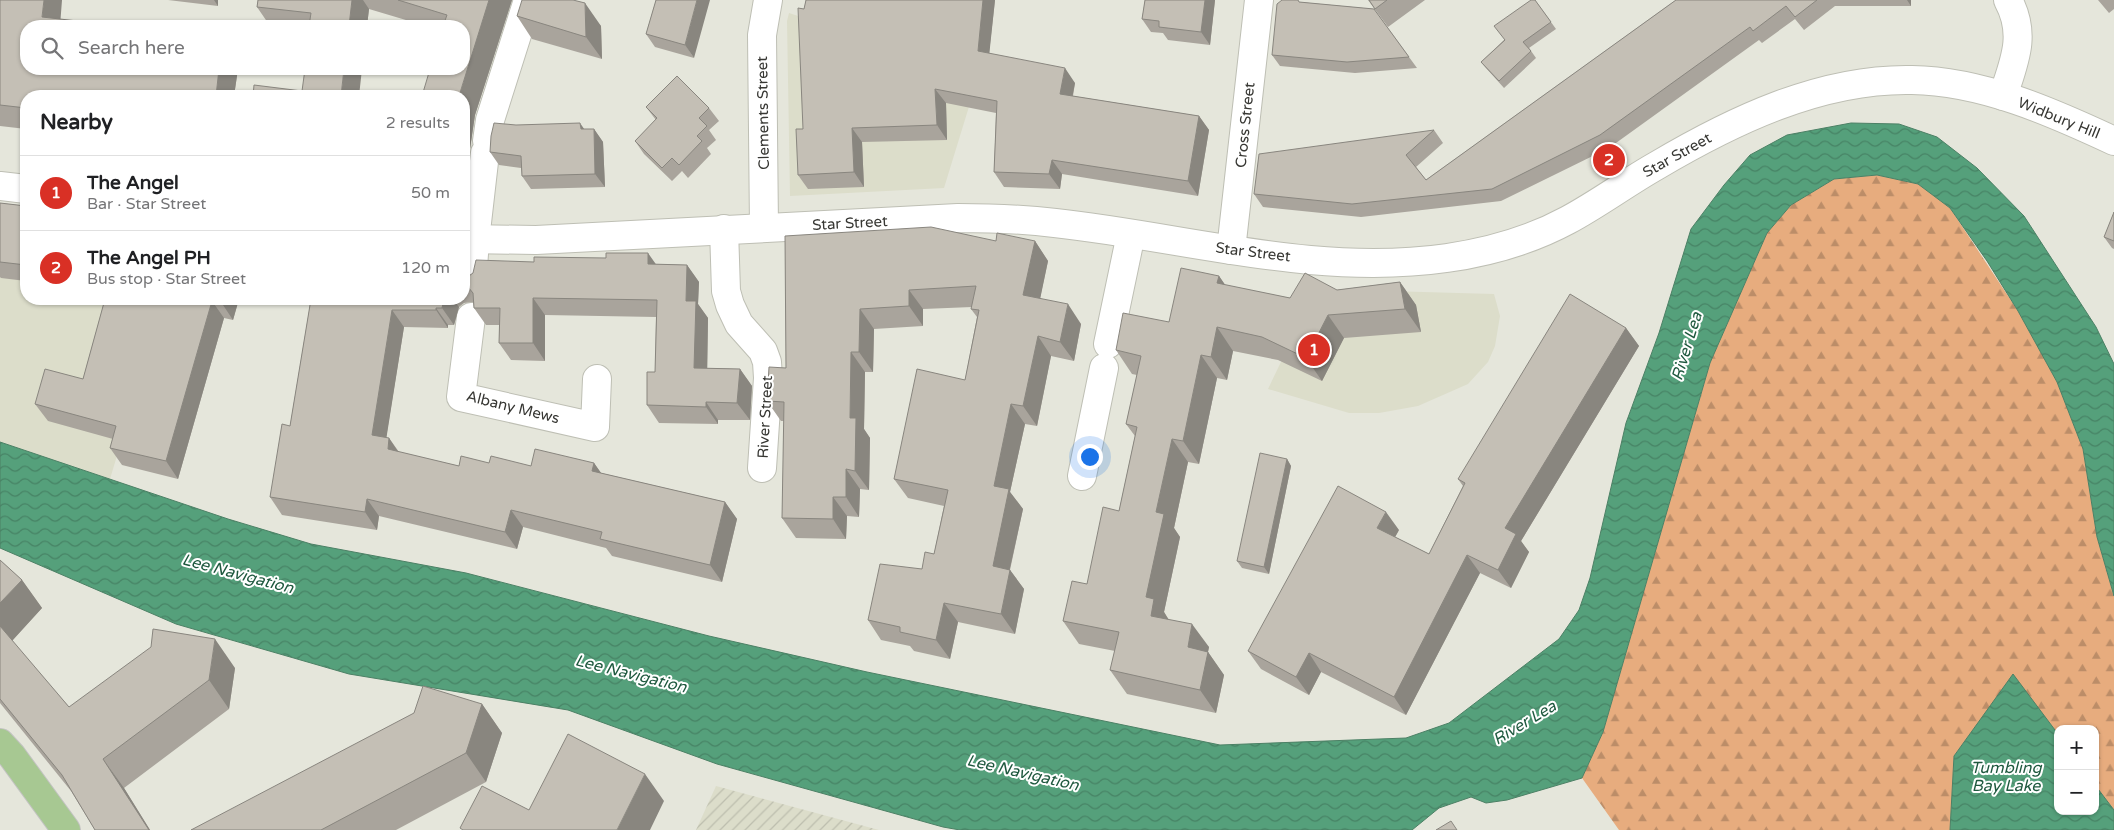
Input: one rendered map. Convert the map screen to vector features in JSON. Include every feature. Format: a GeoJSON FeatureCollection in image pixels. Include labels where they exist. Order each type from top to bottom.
{"type":"FeatureCollection","features":[{"type":"Feature","properties":{"kind":"main road"},"geometry":{"type":"LineString","coordinates":[[470,235],[490,120],[528,0]]}},
{"type":"Feature","properties":{"kind":"main road","name":"Clements Street"},"geometry":{"type":"LineString","coordinates":[[764,228],[762,35],[768,0]]}},
{"type":"Feature","properties":{"kind":"main road","name":"Cross Street"},"geometry":{"type":"LineString","coordinates":[[1232,250],[1258,0]]}},
{"type":"Feature","properties":{"kind":"main road"},"geometry":{"type":"LineString","coordinates":[[2003,96],[2017,54],[2018,41],[2016,23],[2008,0]]}},
{"type":"Feature","properties":{"kind":"main road","name":"Star Street"},"geometry":{"type":"LineString","coordinates":[[470,240],[536,240],[966,218],[1057,223],[1232,250],[1348,262],[1445,258],[1494,249],[1531,237],[1568,220],[1658,165],[1718,132],[1759,114],[1839,87],[1871,82],[1912,80],[1951,84],[2003,96]]}},
{"type":"Feature","properties":{"kind":"main road","name":"Widbury Hill"},"geometry":{"type":"LineString","coordinates":[[2003,96],[2083,126],[2114,141]]}},
{"type":"Feature","properties":{"kind":"main road"},"geometry":{"type":"LineString","coordinates":[[0,186],[20,188]]}},
{"type":"Feature","properties":{"kind":"main road","name":"River Street"},"geometry":{"type":"LineString","coordinates":[[724,229],[726,291],[730,305],[739,324],[763,352],[767,362],[768,378],[762,468]]}},
{"type":"Feature","properties":{"kind":"main road"},"geometry":{"type":"LineString","coordinates":[[1082,476],[1131,234]]}},
{"type":"Feature","properties":{"kind":"main road"},"geometry":{"type":"LineString","coordinates":[[470,254],[472,281]]}},
{"type":"Feature","properties":{"kind":"main road","name":"Albany Mews"},"geometry":{"type":"LineString","coordinates":[[471,317],[461,397],[595,427],[597,379]]}},
{"type":"Feature","properties":{"kind":"main road"},"geometry":{"type":"LineString","coordinates":[[4,755],[66,830]]}},
{"type":"Feature","properties":{"kind":"shaded area"},"geometry":{"type":"Polygon","coordinates":[[[789,13],[850,33],[991,35],[944,188],[790,196],[787,21],[789,13]]]}},
{"type":"Feature","properties":{"kind":"shaded area"},"geometry":{"type":"Polygon","coordinates":[[[0,218],[20,220],[20,305],[162,305],[110,479],[0,442],[0,218]]]}},
{"type":"Feature","properties":{"kind":"shaded area"},"geometry":{"type":"Polygon","coordinates":[[[1316,289],[1494,294],[1500,316],[1495,346],[1488,362],[1468,384],[1418,406],[1379,413],[1349,413],[1268,389],[1316,289]]]}},
{"type":"Feature","properties":{"kind":"shaded area"},"geometry":{"type":"Polygon","coordinates":[[[716,786],[879,830],[696,830],[716,786]]]}},
{"type":"Feature","properties":{"kind":"green space"},"geometry":{"type":"Polygon","coordinates":[[[1877,175],[1918,184],[1950,208],[2018,311],[2057,382],[2083,449],[2097,537],[2114,596],[2114,810],[2099,790],[2099,725],[2054,725],[2054,729],[2013,675],[1954,756],[1950,830],[1619,830],[1582,778],[1603,732],[1710,363],[1767,233],[1791,205],[1834,179],[1877,175]]]}},
{"type":"Feature","properties":{"kind":"water"},"geometry":{"type":"Polygon","coordinates":[[[1851,123],[1899,124],[1937,137],[1977,168],[2024,216],[2096,327],[2114,364],[2114,596],[2097,537],[2083,449],[2057,382],[2018,311],[1987,261],[1950,208],[1918,184],[1877,175],[1834,179],[1791,205],[1767,233],[1710,363],[1603,732],[1582,778],[1507,800],[1486,803],[1471,797],[1439,808],[1412,830],[960,830],[943,827],[717,764],[568,710],[349,674],[176,624],[0,548],[0,442],[228,519],[311,544],[466,573],[709,636],[867,672],[1220,745],[1406,738],[1449,723],[1559,639],[1579,610],[1590,578],[1626,423],[1659,333],[1691,229],[1724,185],[1750,155],[1787,135],[1851,123]]]}},
{"type":"Feature","properties":{"kind":"water","name":"Tumbling Bay Lake"},"geometry":{"type":"Polygon","coordinates":[[[2013,674],[2054,729],[2054,815],[2099,815],[2099,790],[2114,810],[2114,830],[1950,830],[1954,756],[2013,674]]]}},
{"type":"Feature","properties":{"kind":"building"},"geometry":{"type":"Polygon","coordinates":[[[0,0],[44,0],[42,17],[69,20],[20,20],[20,75],[218,75],[217,90],[20,90],[20,107],[0,105],[0,0]]]}},
{"type":"Feature","properties":{"kind":"building"},"geometry":{"type":"Polygon","coordinates":[[[258,0],[352,0],[350,20],[310,20],[311,13],[257,7],[258,0]]]}},
{"type":"Feature","properties":{"kind":"building"},"geometry":{"type":"Polygon","coordinates":[[[398,0],[489,0],[470,61],[470,20],[445,20],[447,15],[398,0]]]}},
{"type":"Feature","properties":{"kind":"building"},"geometry":{"type":"Polygon","coordinates":[[[522,0],[573,0],[585,3],[586,37],[517,16],[522,0]]]}},
{"type":"Feature","properties":{"kind":"building"},"geometry":{"type":"Polygon","coordinates":[[[656,0],[697,0],[685,45],[646,34],[656,0]]]}},
{"type":"Feature","properties":{"kind":"building"},"geometry":{"type":"Polygon","coordinates":[[[806,0],[983,0],[978,51],[1065,68],[1060,94],[1199,116],[1188,181],[1052,160],[1049,174],[994,172],[997,101],[935,89],[937,125],[852,128],[854,172],[798,175],[796,129],[803,129],[798,8],[804,9],[806,0]]]}},
{"type":"Feature","properties":{"kind":"building"},"geometry":{"type":"Polygon","coordinates":[[[1145,0],[1205,0],[1201,32],[1159,27],[1159,21],[1142,19],[1145,0]]]}},
{"type":"Feature","properties":{"kind":"building"},"geometry":{"type":"Polygon","coordinates":[[[1282,0],[1298,0],[1299,2],[1374,9],[1409,57],[1347,62],[1272,55],[1277,4],[1282,0]]]}},
{"type":"Feature","properties":{"kind":"building"},"geometry":{"type":"Polygon","coordinates":[[[1369,0],[1387,0],[1375,9],[1369,0]]]}},
{"type":"Feature","properties":{"kind":"building"},"geometry":{"type":"Polygon","coordinates":[[[1531,0],[1535,0],[1551,22],[1523,42],[1531,51],[1499,81],[1481,62],[1505,40],[1494,26],[1531,0]]]}},
{"type":"Feature","properties":{"kind":"building"},"geometry":{"type":"Polygon","coordinates":[[[1676,0],[1817,0],[1795,17],[1786,6],[1753,31],[1750,27],[1600,135],[1492,189],[1352,204],[1254,194],[1259,154],[1434,130],[1406,155],[1426,180],[1676,0]]]}},
{"type":"Feature","properties":{"kind":"building"},"geometry":{"type":"Polygon","coordinates":[[[304,75],[343,75],[342,90],[302,90],[304,75]]]}},
{"type":"Feature","properties":{"kind":"building"},"geometry":{"type":"Polygon","coordinates":[[[428,75],[466,75],[461,90],[424,90],[428,75]]]}},
{"type":"Feature","properties":{"kind":"building"},"geometry":{"type":"Polygon","coordinates":[[[677,76],[709,108],[699,118],[707,126],[697,136],[702,141],[679,165],[672,158],[662,168],[635,141],[657,118],[646,107],[677,76]]]}},
{"type":"Feature","properties":{"kind":"building"},"geometry":{"type":"Polygon","coordinates":[[[254,85],[294,90],[254,90],[254,85]]]}},
{"type":"Feature","properties":{"kind":"building"},"geometry":{"type":"Polygon","coordinates":[[[494,123],[516,125],[580,123],[581,129],[594,129],[595,174],[522,176],[521,156],[490,152],[494,123]]]}},
{"type":"Feature","properties":{"kind":"building"},"geometry":{"type":"Polygon","coordinates":[[[0,203],[20,205],[20,264],[0,262],[0,203]]]}},
{"type":"Feature","properties":{"kind":"building"},"geometry":{"type":"Polygon","coordinates":[[[2114,212],[2114,241],[2104,237],[2114,212]]]}},
{"type":"Feature","properties":{"kind":"building"},"geometry":{"type":"Polygon","coordinates":[[[931,227],[996,241],[997,233],[1035,241],[1023,295],[1068,304],[1060,342],[1038,336],[1023,406],[1011,404],[994,486],[1009,489],[993,566],[1010,570],[1001,614],[944,603],[936,640],[900,632],[900,627],[868,620],[880,564],[922,569],[925,552],[934,554],[948,490],[894,479],[917,369],[965,380],[979,310],[971,309],[976,286],[909,290],[909,306],[860,309],[859,352],[851,352],[850,418],[856,418],[855,471],[846,469],[846,497],[833,497],[833,519],[782,518],[784,402],[767,401],[769,367],[786,368],[785,236],[931,227]]]}},
{"type":"Feature","properties":{"kind":"building"},"geometry":{"type":"Polygon","coordinates":[[[606,253],[648,253],[648,264],[687,265],[686,301],[696,301],[694,368],[740,369],[737,403],[706,402],[706,407],[647,405],[647,372],[655,372],[657,300],[533,298],[533,343],[499,343],[500,308],[474,308],[473,293],[470,289],[470,275],[473,273],[476,260],[534,262],[534,257],[606,258],[606,253]]]}},
{"type":"Feature","properties":{"kind":"building"},"geometry":{"type":"Polygon","coordinates":[[[1181,268],[1219,276],[1217,283],[1290,298],[1305,273],[1337,290],[1400,282],[1405,309],[1328,315],[1306,358],[1262,337],[1217,327],[1211,357],[1201,355],[1183,441],[1172,439],[1156,512],[1164,514],[1146,597],[1154,599],[1151,616],[1192,624],[1188,647],[1208,652],[1200,690],[1110,670],[1119,632],[1063,621],[1072,581],[1087,584],[1103,507],[1119,511],[1137,427],[1126,424],[1141,356],[1116,350],[1123,313],[1169,322],[1181,268]]]}},
{"type":"Feature","properties":{"kind":"building"},"geometry":{"type":"Polygon","coordinates":[[[1570,294],[1626,328],[1505,528],[1516,534],[1498,570],[1467,555],[1394,697],[1309,653],[1296,677],[1248,651],[1338,486],[1386,512],[1377,528],[1429,554],[1465,483],[1458,479],[1570,294]]]}},
{"type":"Feature","properties":{"kind":"building"},"geometry":{"type":"Polygon","coordinates":[[[103,305],[211,305],[166,461],[110,448],[116,426],[35,404],[45,369],[83,379],[103,305]]]}},
{"type":"Feature","properties":{"kind":"building"},"geometry":{"type":"Polygon","coordinates":[[[310,305],[443,305],[442,308],[436,308],[436,310],[392,310],[372,435],[389,438],[388,449],[459,466],[461,456],[489,463],[491,456],[531,466],[535,449],[594,463],[592,471],[725,502],[710,565],[600,539],[602,532],[511,510],[505,532],[367,499],[365,512],[270,497],[282,424],[290,426],[310,305]]]}},
{"type":"Feature","properties":{"kind":"building"},"geometry":{"type":"Polygon","coordinates":[[[1260,453],[1287,459],[1264,567],[1237,561],[1260,453]]]}},
{"type":"Feature","properties":{"kind":"building"},"geometry":{"type":"Polygon","coordinates":[[[0,560],[22,580],[0,603],[0,560]]]}},
{"type":"Feature","properties":{"kind":"building"},"geometry":{"type":"Polygon","coordinates":[[[0,626],[69,707],[151,647],[153,629],[215,639],[209,680],[103,759],[149,830],[95,830],[62,775],[0,699],[0,626]]]}},
{"type":"Feature","properties":{"kind":"building"},"geometry":{"type":"Polygon","coordinates":[[[423,686],[482,704],[466,753],[321,830],[191,830],[414,713],[423,686]]]}},
{"type":"Feature","properties":{"kind":"building"},"geometry":{"type":"Polygon","coordinates":[[[568,734],[645,774],[617,830],[463,830],[460,828],[482,786],[529,810],[568,734]]]}},
{"type":"Feature","properties":{"kind":"building"},"geometry":{"type":"Polygon","coordinates":[[[1451,821],[1457,830],[1436,830],[1451,821]]]}},
{"type":"Feature","properties":{"kind":"place","name":"The Angel PH"},"geometry":{"type":"Point","coordinates":[1609,160]}},
{"type":"Feature","properties":{"kind":"place","name":"The Angel"},"geometry":{"type":"Point","coordinates":[1314,350]}},
{"type":"Feature","properties":{"kind":"water label","name":"River Lea"},"geometry":{"type":"Point","coordinates":[1686,346]}},
{"type":"Feature","properties":{"kind":"water label","name":"Lee Navigation"},"geometry":{"type":"Point","coordinates":[238,573]}},
{"type":"Feature","properties":{"kind":"water label","name":"Lee Navigation"},"geometry":{"type":"Point","coordinates":[631,673]}},
{"type":"Feature","properties":{"kind":"water label","name":"River Lea"},"geometry":{"type":"Point","coordinates":[1524,722]}},
{"type":"Feature","properties":{"kind":"water label","name":"Lee Navigation"},"geometry":{"type":"Point","coordinates":[1023,772]}}]}
